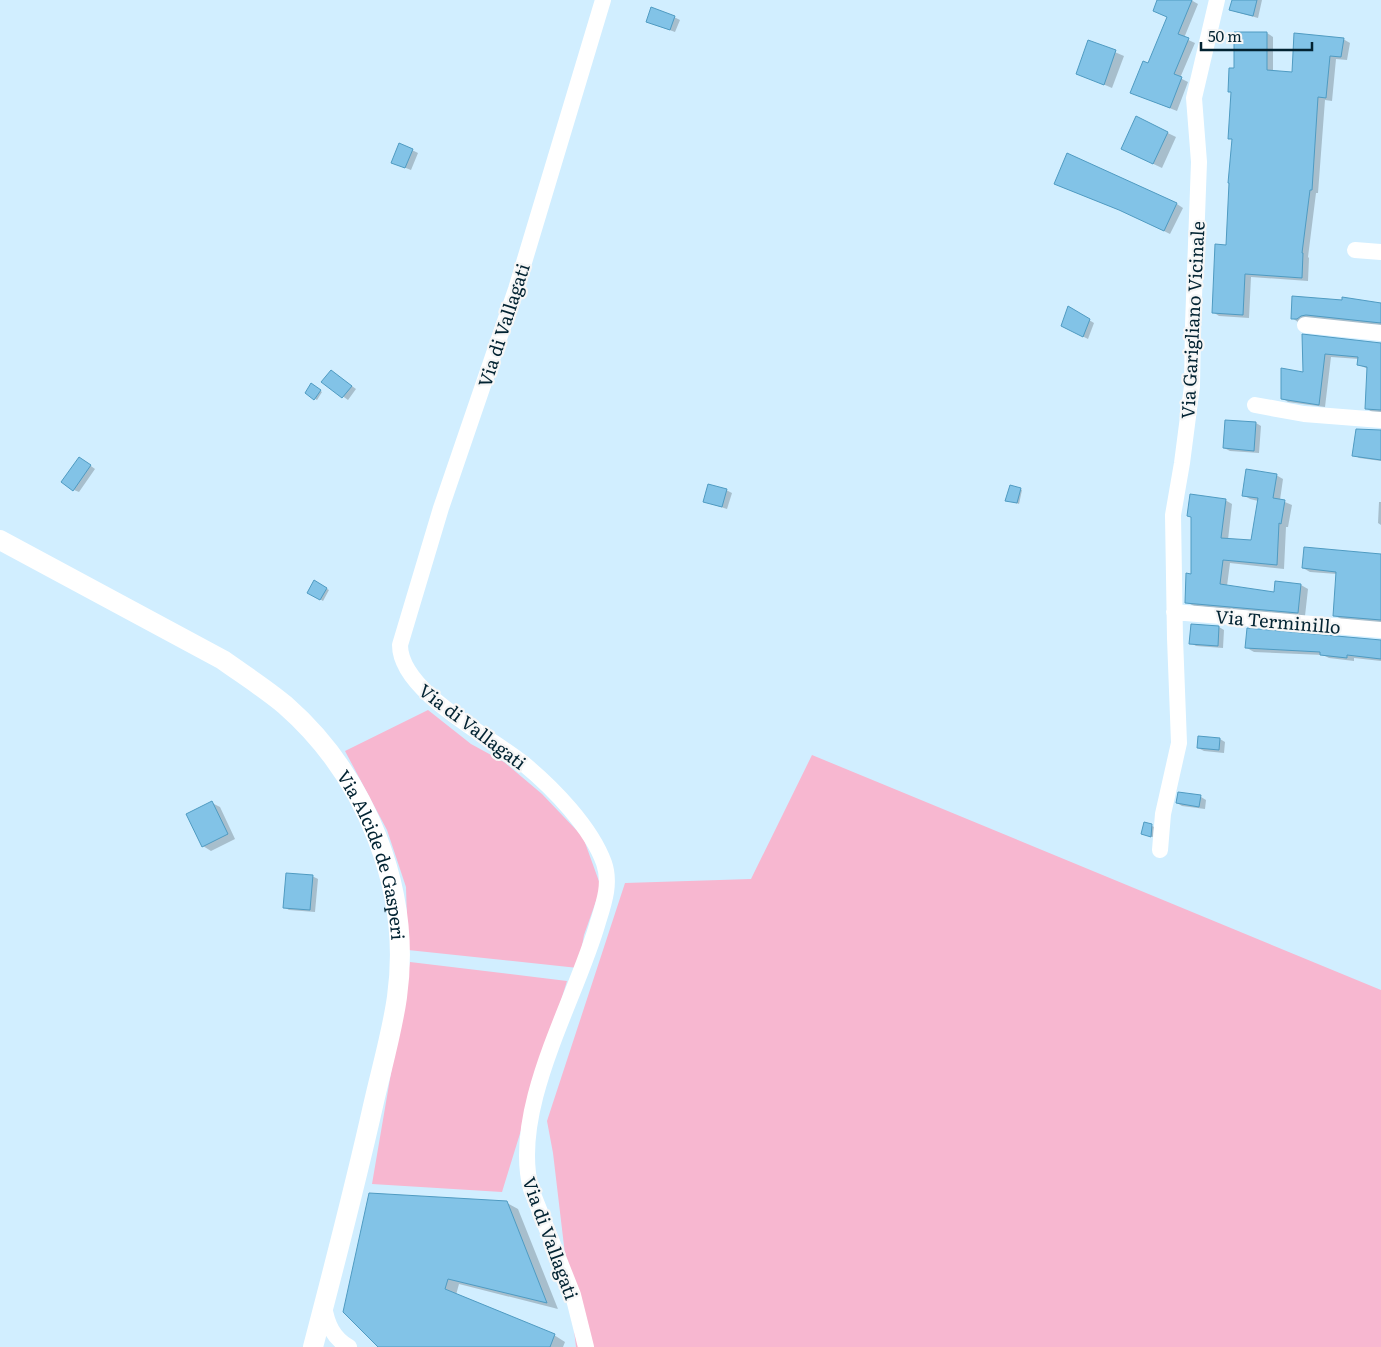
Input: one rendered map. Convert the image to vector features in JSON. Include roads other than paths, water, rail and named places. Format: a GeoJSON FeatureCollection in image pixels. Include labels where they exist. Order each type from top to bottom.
{"type":"FeatureCollection","features":[{"type":"Feature","properties":{"kind":"street","name":"Via di Vallagati"},"geometry":{"type":"LineString","coordinates":[[586,1347],[573,1295],[553,1241],[532,1194],[527,1171],[526,1154],[531,1117],[549,1055],[592,944],[604,902],[607,881],[604,864],[593,842],[553,789],[522,762],[419,687],[405,666],[401,656],[400,645],[441,508],[516,289],[603,0]]}},
{"type":"Feature","properties":{"kind":"street","name":"Via Garigliano Vicinale"},"geometry":{"type":"LineString","coordinates":[[1160,850],[1163,814],[1180,743],[1174,612],[1173,515],[1192,386],[1199,162],[1194,98],[1217,0]]}},
{"type":"Feature","properties":{"kind":"street"},"geometry":{"type":"LineString","coordinates":[[1355,250],[1381,252]]}},
{"type":"Feature","properties":{"kind":"street"},"geometry":{"type":"LineString","coordinates":[[1305,325],[1381,333]]}},
{"type":"Feature","properties":{"kind":"street"},"geometry":{"type":"LineString","coordinates":[[1255,405],[1304,414],[1381,420]]}},
{"type":"Feature","properties":{"kind":"street","name":"Via Alcide de Gasperi"},"geometry":{"type":"LineString","coordinates":[[0,540],[223,660],[254,681],[285,706],[315,736],[338,764],[360,801],[386,860],[397,911],[400,942],[397,998],[366,1140],[313,1347]]}},
{"type":"Feature","properties":{"kind":"street","name":"Via Terminillo"},"geometry":{"type":"LineString","coordinates":[[1174,612],[1381,630]]}},
{"type":"Feature","properties":{"kind":"street"},"geometry":{"type":"LineString","coordinates":[[324,1306],[328,1324],[344,1344]]}},
{"type":"Feature","properties":{"kind":"street"},"geometry":{"type":"LineString","coordinates":[[320,1347],[344,1344]]}}]}
